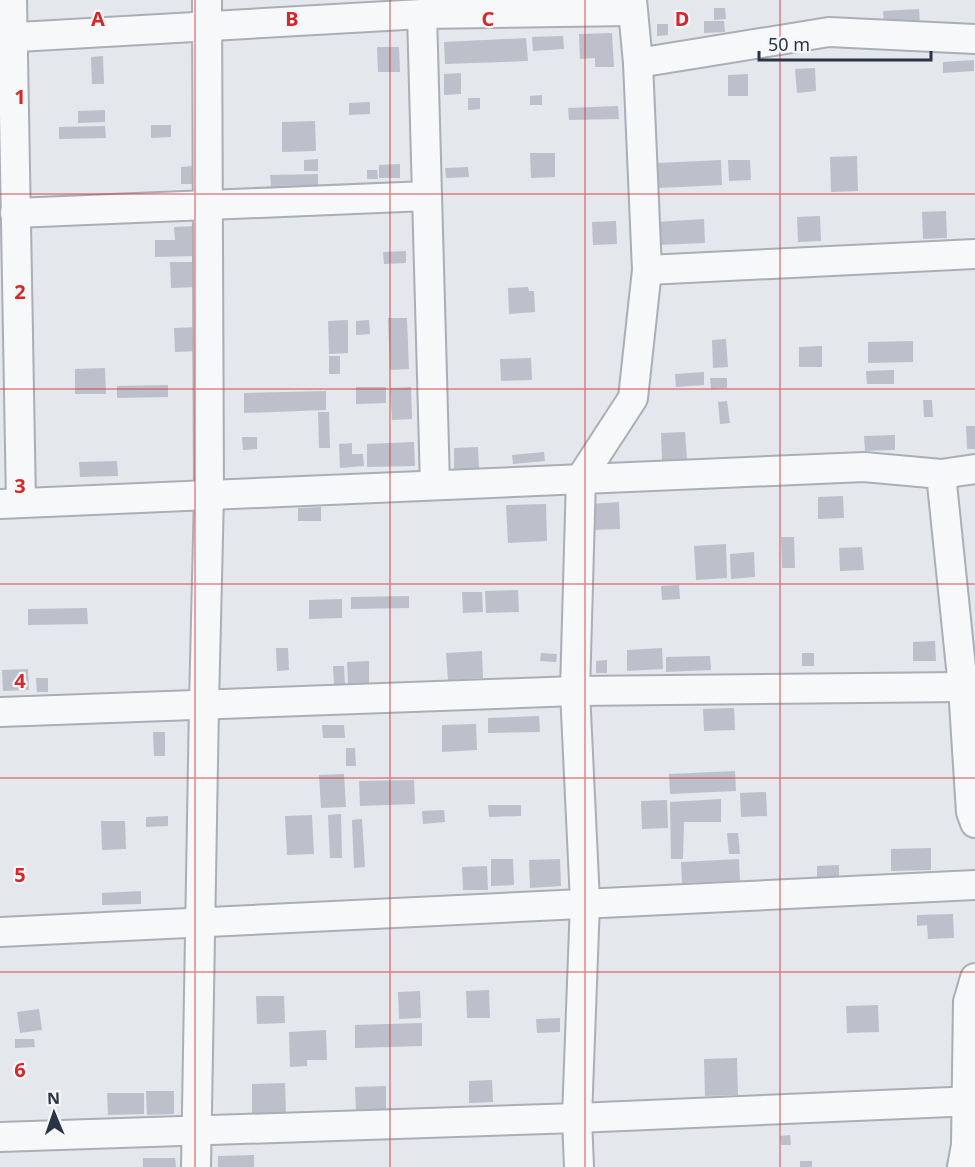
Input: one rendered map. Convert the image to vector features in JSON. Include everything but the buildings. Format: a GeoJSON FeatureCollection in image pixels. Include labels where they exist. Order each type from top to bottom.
{"type":"FeatureCollection","features":[{"type":"Feature","properties":{"kind":"street"},"geometry":{"type":"LineString","coordinates":[[12,0],[6,37],[15,213],[10,503],[864,467],[941,474],[975,469]]}},
{"type":"Feature","properties":{"kind":"street"},"geometry":{"type":"LineString","coordinates":[[6,37],[207,13],[422,14],[631,6],[638,63],[647,270],[633,398],[581,478],[575,691],[585,902],[577,1118],[579,1167]]}},
{"type":"Feature","properties":{"kind":"street"},"geometry":{"type":"LineString","coordinates":[[196,1167],[209,495],[207,13]]}},
{"type":"Feature","properties":{"kind":"street"},"geometry":{"type":"LineString","coordinates":[[422,14],[435,485]]}},
{"type":"Feature","properties":{"kind":"street"},"geometry":{"type":"LineString","coordinates":[[638,63],[829,32],[975,39]]}},
{"type":"Feature","properties":{"kind":"street"},"geometry":{"type":"LineString","coordinates":[[15,213],[427,196]]}},
{"type":"Feature","properties":{"kind":"street"},"geometry":{"type":"LineString","coordinates":[[647,270],[975,254]]}},
{"type":"Feature","properties":{"kind":"street"},"geometry":{"type":"LineString","coordinates":[[941,474],[963,687],[971,812],[975,823]]}},
{"type":"Feature","properties":{"kind":"street"},"geometry":{"type":"LineString","coordinates":[[0,712],[575,691],[963,687]]}},
{"type":"Feature","properties":{"kind":"street"},"geometry":{"type":"LineString","coordinates":[[0,932],[975,885]]}},
{"type":"Feature","properties":{"kind":"street"},"geometry":{"type":"LineString","coordinates":[[962,1167],[971,1102],[968,1002],[975,978]]}},
{"type":"Feature","properties":{"kind":"street"},"geometry":{"type":"LineString","coordinates":[[0,1137],[971,1102]]}}]}
